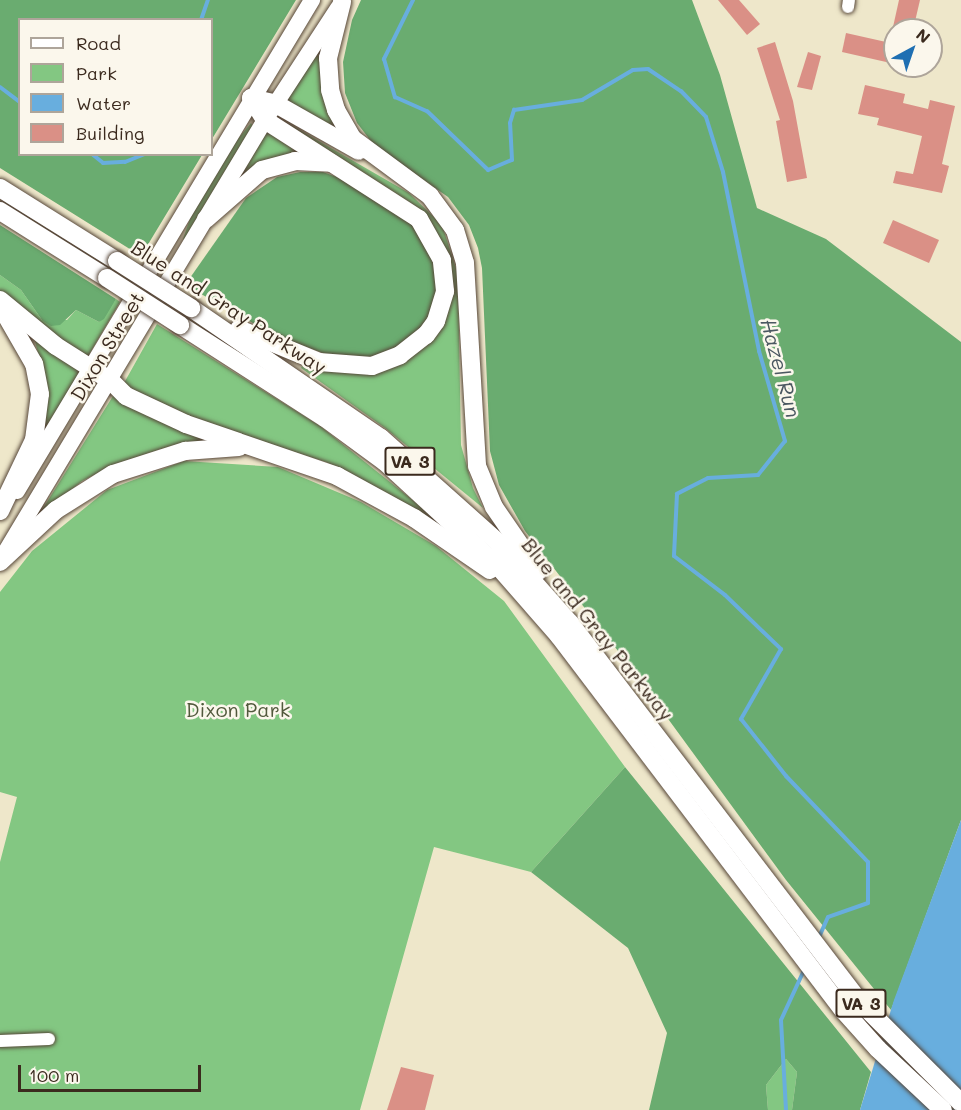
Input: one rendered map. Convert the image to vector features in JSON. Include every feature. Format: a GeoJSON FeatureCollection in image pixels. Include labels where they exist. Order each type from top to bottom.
{"type":"FeatureCollection","features":[{"type":"Feature","properties":{"kind":"highway"},"geometry":{"type":"LineString","coordinates":[[343,1],[331,36],[330,90],[336,110],[354,139],[387,166],[430,196],[455,230],[465,262],[477,466],[494,507],[594,655]]}},
{"type":"Feature","properties":{"kind":"highway"},"geometry":{"type":"LineString","coordinates":[[250,98],[276,104],[387,166]]}},
{"type":"Feature","properties":{"kind":"highway"},"geometry":{"type":"LineString","coordinates":[[191,308],[298,355],[341,365],[384,362],[426,334],[436,321],[445,291],[442,260],[437,246],[405,208],[265,120],[250,98]]}},
{"type":"Feature","properties":{"kind":"highway"},"geometry":{"type":"LineString","coordinates":[[206,219],[262,170],[295,161],[336,164]]}},
{"type":"Feature","properties":{"kind":"highway","name":"Blue and Gray Parkway"},"geometry":{"type":"LineString","coordinates":[[0,188],[191,308],[336,405],[417,467],[500,544],[594,655],[859,1001],[961,1103]]}},
{"type":"Feature","properties":{"kind":"highway","name":"Blue and Gray Parkway"},"geometry":{"type":"LineString","coordinates":[[0,212],[326,418],[385,462],[454,523],[522,592],[768,908],[843,1010],[878,1049],[943,1110]]}},
{"type":"Feature","properties":{"kind":"highway"},"geometry":{"type":"LineString","coordinates":[[0,300],[56,346],[111,381],[126,396],[162,414],[314,466],[379,498],[522,592]]}},
{"type":"Feature","properties":{"kind":"highway"},"geometry":{"type":"LineString","coordinates":[[0,306],[34,364],[40,394],[34,441],[0,512]]}},
{"type":"Feature","properties":{"kind":"highway"},"geometry":{"type":"LineString","coordinates":[[0,561],[56,510],[113,474],[185,452],[260,448]]}},
{"type":"Feature","properties":{"kind":"main road","name":"Dixon Street"},"geometry":{"type":"LineString","coordinates":[[0,512],[91,368],[250,98],[312,0]]}},
{"type":"Feature","properties":{"kind":"main road","name":"Dixon Street"},"geometry":{"type":"LineString","coordinates":[[0,561],[111,381],[265,120],[343,1]]}},
{"type":"Feature","properties":{"kind":"street"},"geometry":{"type":"LineString","coordinates":[[0,1041],[49,1039]]}},
{"type":"Feature","properties":{"kind":"green space"},"geometry":{"type":"Polygon","coordinates":[[[0,0],[296,0],[213,137],[213,18],[18,18],[18,156],[201,156],[141,256],[0,168],[0,0]]]}},
{"type":"Feature","properties":{"kind":"green space"},"geometry":{"type":"Polygon","coordinates":[[[361,0],[692,0],[720,75],[757,208],[826,239],[961,342],[961,820],[891,1010],[786,880],[625,660],[525,531],[499,485],[490,451],[482,268],[478,248],[469,225],[448,197],[374,145],[357,123],[345,93],[343,62],[352,20],[361,0]]]}},
{"type":"Feature","properties":{"kind":"green space"},"geometry":{"type":"Polygon","coordinates":[[[326,34],[341,133],[286,100],[326,34]]]}},
{"type":"Feature","properties":{"kind":"green space"},"geometry":{"type":"Polygon","coordinates":[[[277,117],[409,193],[442,225],[458,275],[461,445],[473,488],[483,508],[385,428],[301,368],[304,362],[331,370],[445,249],[431,223],[414,205],[277,117]]]}},
{"type":"Feature","properties":{"kind":"green space"},"geometry":{"type":"Polygon","coordinates":[[[251,123],[253,126],[186,240],[183,239],[192,213],[228,151],[251,123]]]}},
{"type":"Feature","properties":{"kind":"green space"},"geometry":{"type":"Polygon","coordinates":[[[267,132],[299,153],[269,159],[241,176],[267,132]]]}},
{"type":"Feature","properties":{"kind":"green space"},"geometry":{"type":"Polygon","coordinates":[[[300,172],[323,172],[345,180],[409,219],[436,266],[436,303],[422,333],[376,359],[331,356],[276,336],[185,285],[246,198],[277,177],[300,172]]]}},
{"type":"Feature","properties":{"kind":"green space"},"geometry":{"type":"Polygon","coordinates":[[[0,225],[116,299],[104,319],[99,322],[76,310],[60,325],[51,326],[42,320],[21,290],[0,275],[0,225]]]}},
{"type":"Feature","properties":{"kind":"green space"},"geometry":{"type":"Polygon","coordinates":[[[0,275],[21,290],[42,320],[67,320],[76,310],[99,322],[116,299],[120,302],[87,358],[0,292],[0,275]]]}},
{"type":"Feature","properties":{"kind":"green space"},"geometry":{"type":"Polygon","coordinates":[[[157,324],[320,426],[440,522],[437,526],[391,495],[326,462],[190,419],[126,388],[124,383],[157,324]]]}},
{"type":"Feature","properties":{"kind":"green space"},"geometry":{"type":"Polygon","coordinates":[[[34,337],[80,371],[44,432],[44,377],[34,337]]]}},
{"type":"Feature","properties":{"kind":"green space"},"geometry":{"type":"Polygon","coordinates":[[[113,396],[157,417],[224,441],[161,449],[114,465],[82,481],[37,518],[113,396]]]}},
{"type":"Feature","properties":{"kind":"green space","name":"Dixon Park"},"geometry":{"type":"Polygon","coordinates":[[[184,461],[278,467],[361,502],[436,546],[504,601],[625,767],[531,872],[434,847],[360,1110],[0,1110],[0,862],[17,797],[0,792],[0,592],[32,551],[107,490],[184,461]]]}},
{"type":"Feature","properties":{"kind":"green space"},"geometry":{"type":"Polygon","coordinates":[[[625,767],[871,1072],[860,1110],[792,1110],[797,1072],[786,1059],[766,1085],[768,1110],[649,1110],[667,1033],[628,948],[531,872],[625,767]]]}},
{"type":"Feature","properties":{"kind":"green space"},"geometry":{"type":"Polygon","coordinates":[[[786,1059],[797,1072],[792,1110],[768,1110],[766,1085],[786,1059]]]}},
{"type":"Feature","properties":{"kind":"water"},"geometry":{"type":"Polygon","coordinates":[[[961,820],[961,1110],[860,1110],[894,1000],[961,820]]]}},
{"type":"Feature","properties":{"kind":"building"},"geometry":{"type":"Polygon","coordinates":[[[718,0],[739,0],[760,24],[747,35],[718,0]]]}},
{"type":"Feature","properties":{"kind":"building"},"geometry":{"type":"Polygon","coordinates":[[[899,0],[920,0],[916,18],[895,18],[899,0]]]}},
{"type":"Feature","properties":{"kind":"building"},"geometry":{"type":"Polygon","coordinates":[[[846,33],[883,41],[883,61],[842,52],[846,33]]]}},
{"type":"Feature","properties":{"kind":"building"},"geometry":{"type":"Polygon","coordinates":[[[775,42],[793,101],[807,178],[787,182],[776,121],[780,120],[757,48],[775,42]]]}},
{"type":"Feature","properties":{"kind":"building"},"geometry":{"type":"Polygon","coordinates":[[[808,52],[821,56],[812,90],[797,87],[808,52]]]}},
{"type":"Feature","properties":{"kind":"building"},"geometry":{"type":"Polygon","coordinates":[[[865,85],[905,94],[903,103],[928,109],[930,100],[955,106],[942,164],[949,166],[942,193],[893,183],[896,171],[913,174],[922,136],[877,125],[879,118],[858,114],[865,85]]]}},
{"type":"Feature","properties":{"kind":"building"},"geometry":{"type":"Polygon","coordinates":[[[893,220],[939,240],[929,263],[883,243],[893,220]]]}},
{"type":"Feature","properties":{"kind":"building"},"geometry":{"type":"Polygon","coordinates":[[[401,1067],[434,1075],[425,1110],[387,1110],[401,1067]]]}},
{"type":"Feature","properties":{"kind":"waterway","name":"Hazel Run"},"geometry":{"type":"LineString","coordinates":[[202,18],[208,0]]}},
{"type":"Feature","properties":{"kind":"waterway","name":"Hazel Run"},"geometry":{"type":"LineString","coordinates":[[413,0],[384,59],[395,97],[427,111],[488,170],[512,160],[510,123],[514,110],[582,100],[633,70],[648,69],[681,91],[706,117],[723,172],[759,351],[785,441],[758,475],[708,478],[677,494],[674,556],[725,595],[781,649],[741,719],[786,776],[868,862],[868,903],[828,917],[818,939]]}},
{"type":"Feature","properties":{"kind":"waterway","name":"Hazel Run"},"geometry":{"type":"LineString","coordinates":[[0,87],[18,100]]}},
{"type":"Feature","properties":{"kind":"waterway","name":"Hazel Run"},"geometry":{"type":"LineString","coordinates":[[94,156],[103,163],[125,162],[140,156]]}},
{"type":"Feature","properties":{"kind":"waterway","name":"Hazel Run"},"geometry":{"type":"LineString","coordinates":[[786,1110],[781,1020],[805,968]]}}]}
